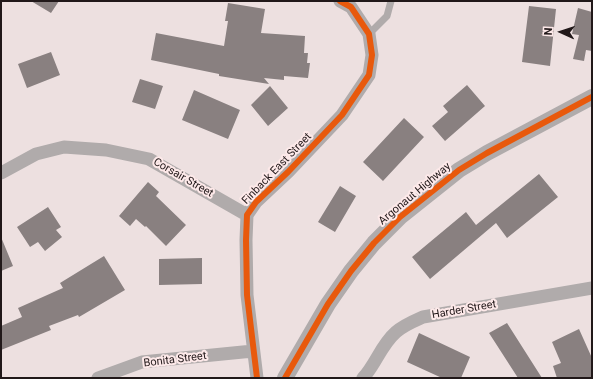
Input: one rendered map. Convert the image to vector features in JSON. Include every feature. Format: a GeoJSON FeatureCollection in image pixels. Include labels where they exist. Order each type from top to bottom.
{"type":"FeatureCollection","features":[{"type":"Feature","properties":{"kind":"street","name":"Finback East Street"},"geometry":{"type":"LineString","coordinates":[[257,378],[248,295],[246,240],[247,215],[256,202],[288,172],[342,115],[369,75],[372,55],[369,34],[351,7],[340,1]]}},
{"type":"Feature","properties":{"kind":"street","name":"Argonaut Highway"},"geometry":{"type":"LineString","coordinates":[[285,378],[328,304],[351,271],[374,243],[400,217],[443,182],[470,163],[592,97]]}},
{"type":"Feature","properties":{"kind":"street","name":"Corsair Street"},"geometry":{"type":"LineString","coordinates":[[1,173],[36,154],[64,147],[106,150],[149,159],[247,215]]}},
{"type":"Feature","properties":{"kind":"street","name":"Harder Street"},"geometry":{"type":"LineString","coordinates":[[363,378],[386,343],[396,332],[423,317],[592,288]]}},
{"type":"Feature","properties":{"kind":"street","name":"Bonita Street"},"geometry":{"type":"LineString","coordinates":[[98,378],[142,362],[253,350]]}},
{"type":"Feature","properties":{"kind":"lane"},"geometry":{"type":"LineString","coordinates":[[369,34],[387,16],[391,1]]}},
{"type":"Feature","properties":{"kind":"building"},"geometry":{"type":"Polygon","coordinates":[[[31,1],[59,1],[51,13],[31,1]]]}},
{"type":"Feature","properties":{"kind":"building"},"geometry":{"type":"Polygon","coordinates":[[[228,3],[265,9],[261,33],[305,36],[304,53],[308,53],[307,63],[310,63],[308,78],[284,76],[284,80],[264,78],[269,84],[219,76],[219,74],[151,60],[156,33],[224,46],[228,21],[225,21],[228,3]]]}},
{"type":"Feature","properties":{"kind":"building"},"geometry":{"type":"Polygon","coordinates":[[[529,6],[556,9],[550,66],[522,62],[529,6]]]}},
{"type":"Feature","properties":{"kind":"building"},"geometry":{"type":"Polygon","coordinates":[[[578,8],[592,12],[592,51],[586,50],[584,61],[573,59],[579,35],[572,34],[578,8]]]}},
{"type":"Feature","properties":{"kind":"building"},"geometry":{"type":"Polygon","coordinates":[[[51,52],[60,75],[27,88],[18,64],[51,52]]]}},
{"type":"Feature","properties":{"kind":"building"},"geometry":{"type":"Polygon","coordinates":[[[140,79],[163,86],[155,109],[132,102],[140,79]]]}},
{"type":"Feature","properties":{"kind":"building"},"geometry":{"type":"Polygon","coordinates":[[[467,85],[485,106],[445,141],[432,126],[448,112],[443,106],[467,85]]]}},
{"type":"Feature","properties":{"kind":"building"},"geometry":{"type":"Polygon","coordinates":[[[270,86],[288,108],[268,126],[251,105],[270,86]]]}},
{"type":"Feature","properties":{"kind":"building"},"geometry":{"type":"Polygon","coordinates":[[[194,90],[240,110],[228,139],[182,120],[194,90]]]}},
{"type":"Feature","properties":{"kind":"building"},"geometry":{"type":"Polygon","coordinates":[[[404,118],[424,137],[383,181],[363,162],[404,118]]]}},
{"type":"Feature","properties":{"kind":"building"},"geometry":{"type":"Polygon","coordinates":[[[539,174],[558,197],[507,238],[496,223],[430,279],[412,257],[466,212],[476,225],[539,174]]]}},
{"type":"Feature","properties":{"kind":"building"},"geometry":{"type":"Polygon","coordinates":[[[148,182],[159,192],[156,196],[186,225],[166,246],[146,226],[145,227],[136,219],[130,226],[119,216],[148,182]]]}},
{"type":"Feature","properties":{"kind":"building"},"geometry":{"type":"Polygon","coordinates":[[[340,186],[356,196],[335,232],[318,222],[340,186]]]}},
{"type":"Feature","properties":{"kind":"building"},"geometry":{"type":"Polygon","coordinates":[[[48,207],[61,227],[56,230],[62,237],[45,251],[38,242],[30,247],[17,227],[48,207]]]}},
{"type":"Feature","properties":{"kind":"building"},"geometry":{"type":"Polygon","coordinates":[[[1,237],[13,266],[1,271],[1,237]]]}},
{"type":"Feature","properties":{"kind":"building"},"geometry":{"type":"Polygon","coordinates":[[[104,256],[125,290],[79,317],[78,315],[49,326],[51,330],[1,350],[1,326],[22,317],[18,308],[63,288],[60,283],[104,256]]]}},
{"type":"Feature","properties":{"kind":"building"},"geometry":{"type":"Polygon","coordinates":[[[202,258],[202,284],[159,285],[159,259],[202,258]]]}},
{"type":"Feature","properties":{"kind":"building"},"geometry":{"type":"Polygon","coordinates":[[[507,323],[542,378],[518,378],[489,333],[507,323]]]}},
{"type":"Feature","properties":{"kind":"building"},"geometry":{"type":"Polygon","coordinates":[[[579,329],[592,358],[592,378],[557,378],[553,366],[561,363],[552,342],[579,329]]]}},
{"type":"Feature","properties":{"kind":"building"},"geometry":{"type":"Polygon","coordinates":[[[419,333],[470,357],[461,378],[442,378],[407,362],[419,333]]]}},
{"type":"Feature","properties":{"kind":"cycle path"},"geometry":{"type":"LineString","coordinates":[[257,378],[247,295],[247,215],[256,202],[288,172],[342,115],[369,75],[372,55],[369,34],[351,7],[340,1]]}},
{"type":"Feature","properties":{"kind":"cycle path"},"geometry":{"type":"LineString","coordinates":[[285,378],[328,304],[351,271],[374,243],[400,217],[459,170],[487,153],[592,97]]}}]}
